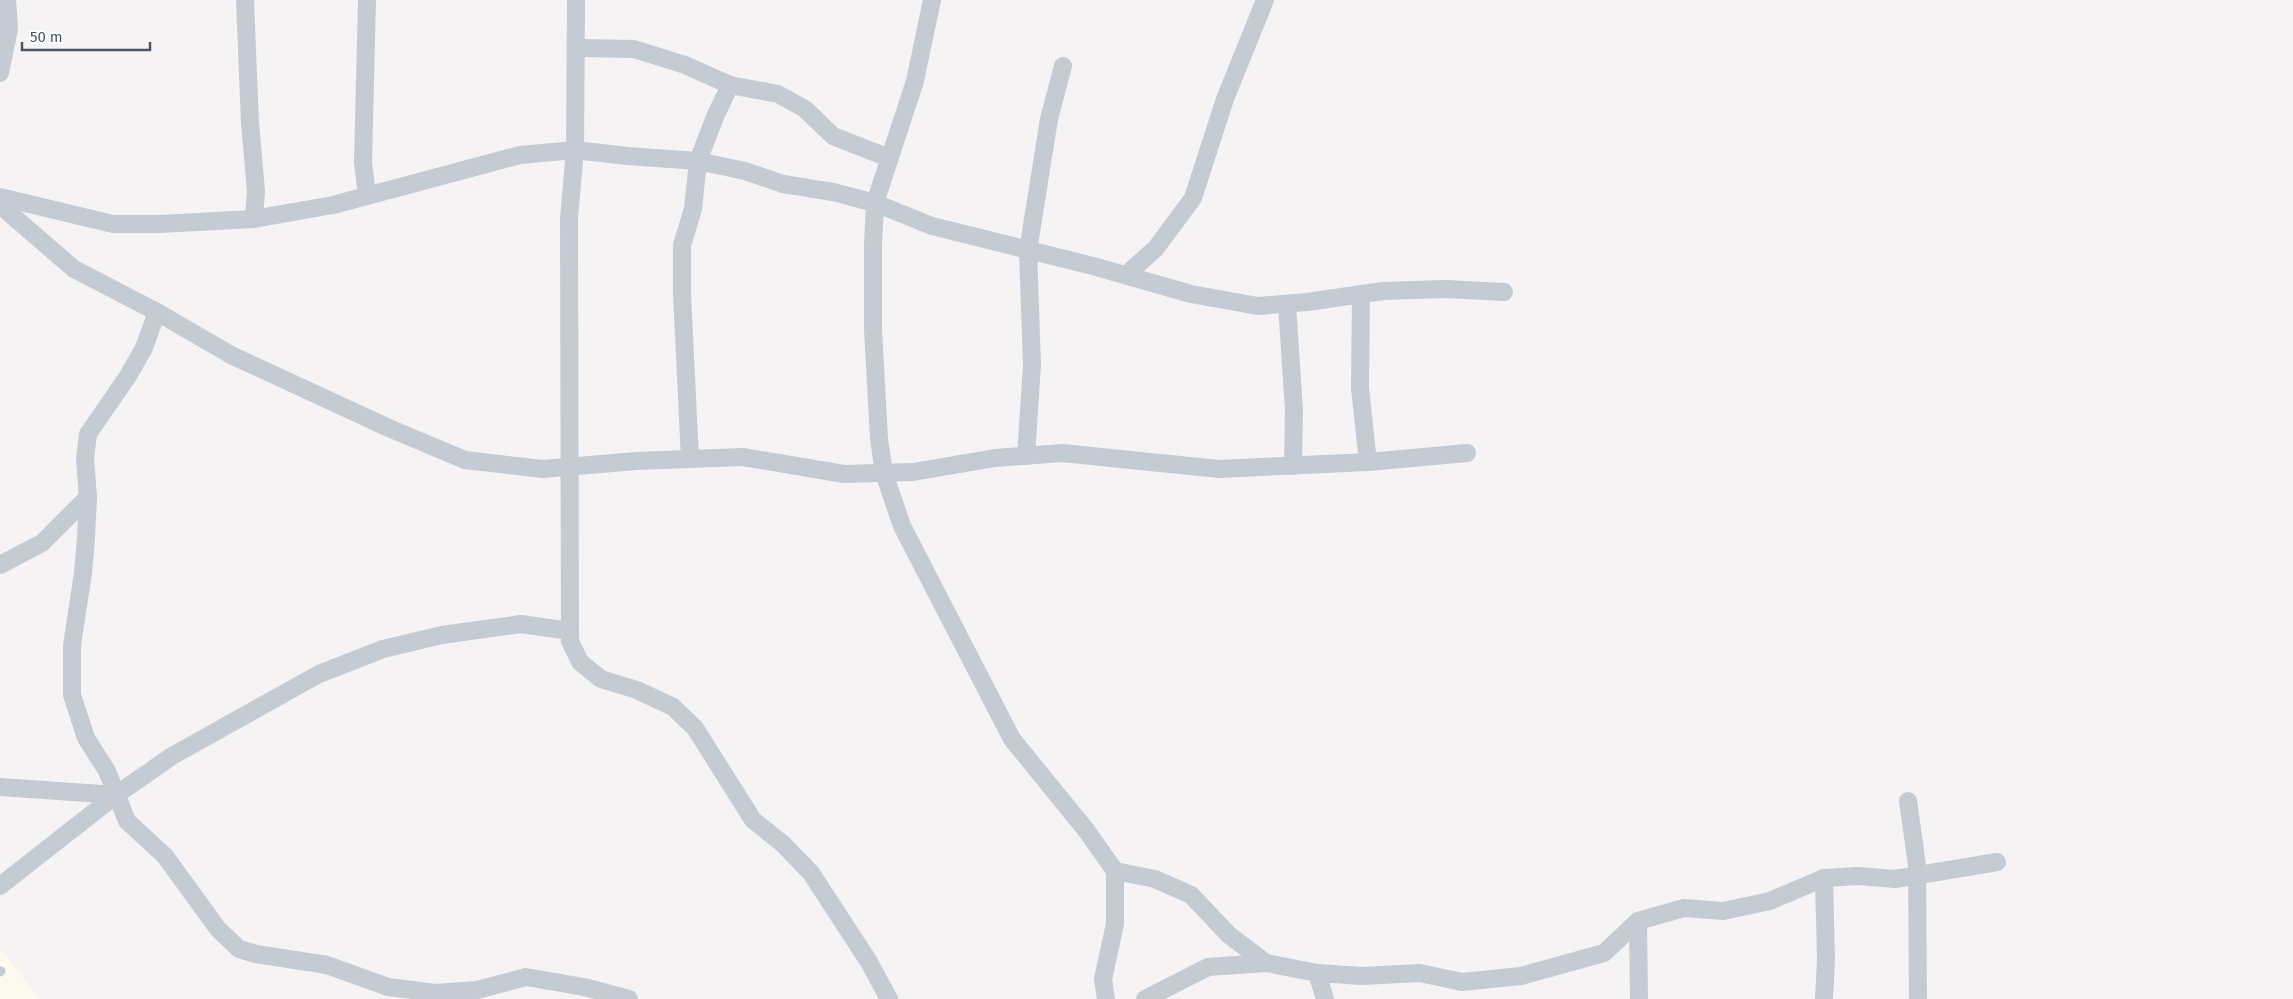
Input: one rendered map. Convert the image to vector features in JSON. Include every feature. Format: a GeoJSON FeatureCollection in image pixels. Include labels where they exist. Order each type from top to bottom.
{"type":"FeatureCollection","features":[{"type":"Feature","properties":{"kind":"street"},"geometry":{"type":"LineString","coordinates":[[0,73],[9,29],[7,0]]}},
{"type":"Feature","properties":{"kind":"street"},"geometry":{"type":"LineString","coordinates":[[245,0],[250,123],[256,191],[254,219]]}},
{"type":"Feature","properties":{"kind":"street"},"geometry":{"type":"LineString","coordinates":[[367,0],[363,162],[367,196]]}},
{"type":"Feature","properties":{"kind":"street"},"geometry":{"type":"LineString","coordinates":[[576,0],[575,150],[570,218],[570,641],[580,662],[601,679],[637,690],[673,707],[695,728],[753,820],[783,844],[811,873],[869,962],[889,999]]}},
{"type":"Feature","properties":{"kind":"street"},"geometry":{"type":"LineString","coordinates":[[932,0],[915,81],[876,204],[872,246],[873,329],[879,439],[884,473],[902,526],[1012,739],[1086,830],[1115,871],[1115,924],[1103,979],[1106,999]]}},
{"type":"Feature","properties":{"kind":"street"},"geometry":{"type":"LineString","coordinates":[[1126,275],[1156,248],[1193,198],[1225,99],[1265,0]]}},
{"type":"Feature","properties":{"kind":"street"},"geometry":{"type":"LineString","coordinates":[[576,48],[634,49],[685,65],[730,84],[778,94],[805,109],[833,136],[890,158]]}},
{"type":"Feature","properties":{"kind":"street"},"geometry":{"type":"LineString","coordinates":[[1026,456],[1032,365],[1028,251],[1048,119],[1063,66]]}},
{"type":"Feature","properties":{"kind":"street"},"geometry":{"type":"LineString","coordinates":[[690,459],[682,294],[682,245],[693,209],[698,161],[730,84]]}},
{"type":"Feature","properties":{"kind":"street"},"geometry":{"type":"LineString","coordinates":[[0,197],[113,224],[159,224],[254,219],[332,205],[520,155],[575,150],[698,161],[745,171],[783,184],[833,192],[876,204],[932,226],[1126,275],[1191,294],[1258,306],[1383,291],[1446,289],[1504,292]]}},
{"type":"Feature","properties":{"kind":"street"},"geometry":{"type":"LineString","coordinates":[[0,205],[74,269],[157,312],[231,355],[390,428],[465,460],[544,469],[743,457],[844,474],[913,472],[995,458],[1062,453],[1219,469],[1368,462],[1467,453]]}},
{"type":"Feature","properties":{"kind":"street"},"geometry":{"type":"LineString","coordinates":[[1361,294],[1360,388],[1368,462]]}},
{"type":"Feature","properties":{"kind":"street"},"geometry":{"type":"LineString","coordinates":[[1286,304],[1294,411],[1293,466]]}},
{"type":"Feature","properties":{"kind":"street"},"geometry":{"type":"LineString","coordinates":[[157,312],[144,348],[128,376],[88,434],[85,459],[88,497],[83,574],[72,645],[72,695],[86,738],[107,771],[127,821],[164,856],[218,928],[239,949],[256,954],[327,965],[388,987],[436,993],[477,990],[526,977],[584,987],[629,999]]}},
{"type":"Feature","properties":{"kind":"street"},"geometry":{"type":"LineString","coordinates":[[0,565],[42,543],[88,497]]}},
{"type":"Feature","properties":{"kind":"street"},"geometry":{"type":"LineString","coordinates":[[0,886],[116,795],[172,756],[235,719],[319,674],[383,649],[442,635],[521,624],[570,631]]}},
{"type":"Feature","properties":{"kind":"street"},"geometry":{"type":"LineString","coordinates":[[0,788],[116,795]]}},
{"type":"Feature","properties":{"kind":"street"},"geometry":{"type":"LineString","coordinates":[[1908,801],[1917,876],[1918,999]]}},
{"type":"Feature","properties":{"kind":"street"},"geometry":{"type":"LineString","coordinates":[[1145,999],[1208,968],[1266,963],[1317,973],[1362,976],[1420,973],[1462,982],[1521,976],[1604,953],[1638,921],[1684,908],[1723,912],[1770,901],[1824,878],[1858,876],[1895,879],[1997,862]]}},
{"type":"Feature","properties":{"kind":"street"},"geometry":{"type":"LineString","coordinates":[[1115,871],[1155,878],[1191,895],[1229,935],[1266,963]]}},
{"type":"Feature","properties":{"kind":"street"},"geometry":{"type":"LineString","coordinates":[[1824,878],[1826,960],[1824,999]]}},
{"type":"Feature","properties":{"kind":"street"},"geometry":{"type":"LineString","coordinates":[[1638,921],[1639,999]]}},
{"type":"Feature","properties":{"kind":"street"},"geometry":{"type":"LineString","coordinates":[[1317,973],[1325,999]]}},
{"type":"Feature","properties":{"kind":"shaded area"},"geometry":{"type":"Polygon","coordinates":[[[0,948],[40,999],[0,999],[0,948]]]}}]}
